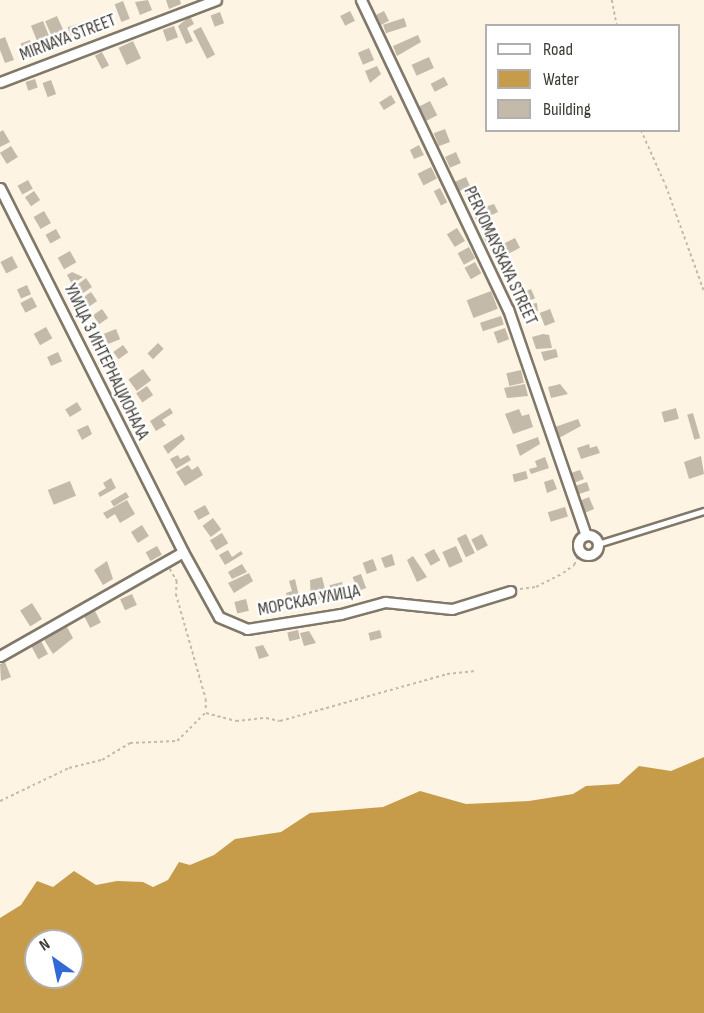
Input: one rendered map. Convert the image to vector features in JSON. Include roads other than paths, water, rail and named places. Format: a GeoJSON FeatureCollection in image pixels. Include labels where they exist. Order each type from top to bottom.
{"type":"FeatureCollection","features":[{"type":"Feature","properties":{"kind":"street","name":"MIRNAYA STREET"},"geometry":{"type":"LineString","coordinates":[[0,82],[216,0]]}},
{"type":"Feature","properties":{"kind":"street","name":"PERVOMAYSKAYA STREET"},"geometry":{"type":"LineString","coordinates":[[362,0],[519,337],[586,536]]}},
{"type":"Feature","properties":{"kind":"street","name":"УЛИЦА 3 ИНТЕРНАЦИОНАЛА"},"geometry":{"type":"LineString","coordinates":[[0,188],[183,552]]}},
{"type":"Feature","properties":{"kind":"street"},"geometry":{"type":"LineString","coordinates":[[586,536],[592,536],[598,544],[591,554],[580,551],[579,542],[586,536]]}},
{"type":"Feature","properties":{"kind":"street"},"geometry":{"type":"LineString","coordinates":[[0,656],[166,564],[183,552]]}},
{"type":"Feature","properties":{"kind":"street","name":"МОРСКАЯ УЛИЦА"},"geometry":{"type":"LineString","coordinates":[[183,552],[219,617],[247,629],[341,614],[385,602],[452,609],[510,591]]}},
{"type":"Feature","properties":{"kind":"lane"},"geometry":{"type":"LineString","coordinates":[[598,544],[704,511]]}},
{"type":"Feature","properties":{"kind":"water"},"geometry":{"type":"Polygon","coordinates":[[[704,757],[704,1013],[0,1013],[0,918],[21,905],[37,881],[53,887],[74,871],[96,885],[117,881],[143,882],[153,887],[168,880],[179,862],[190,865],[214,855],[235,839],[281,832],[310,813],[383,807],[420,791],[466,804],[529,801],[573,794],[586,786],[619,784],[639,766],[671,771],[704,757]]]}}]}
